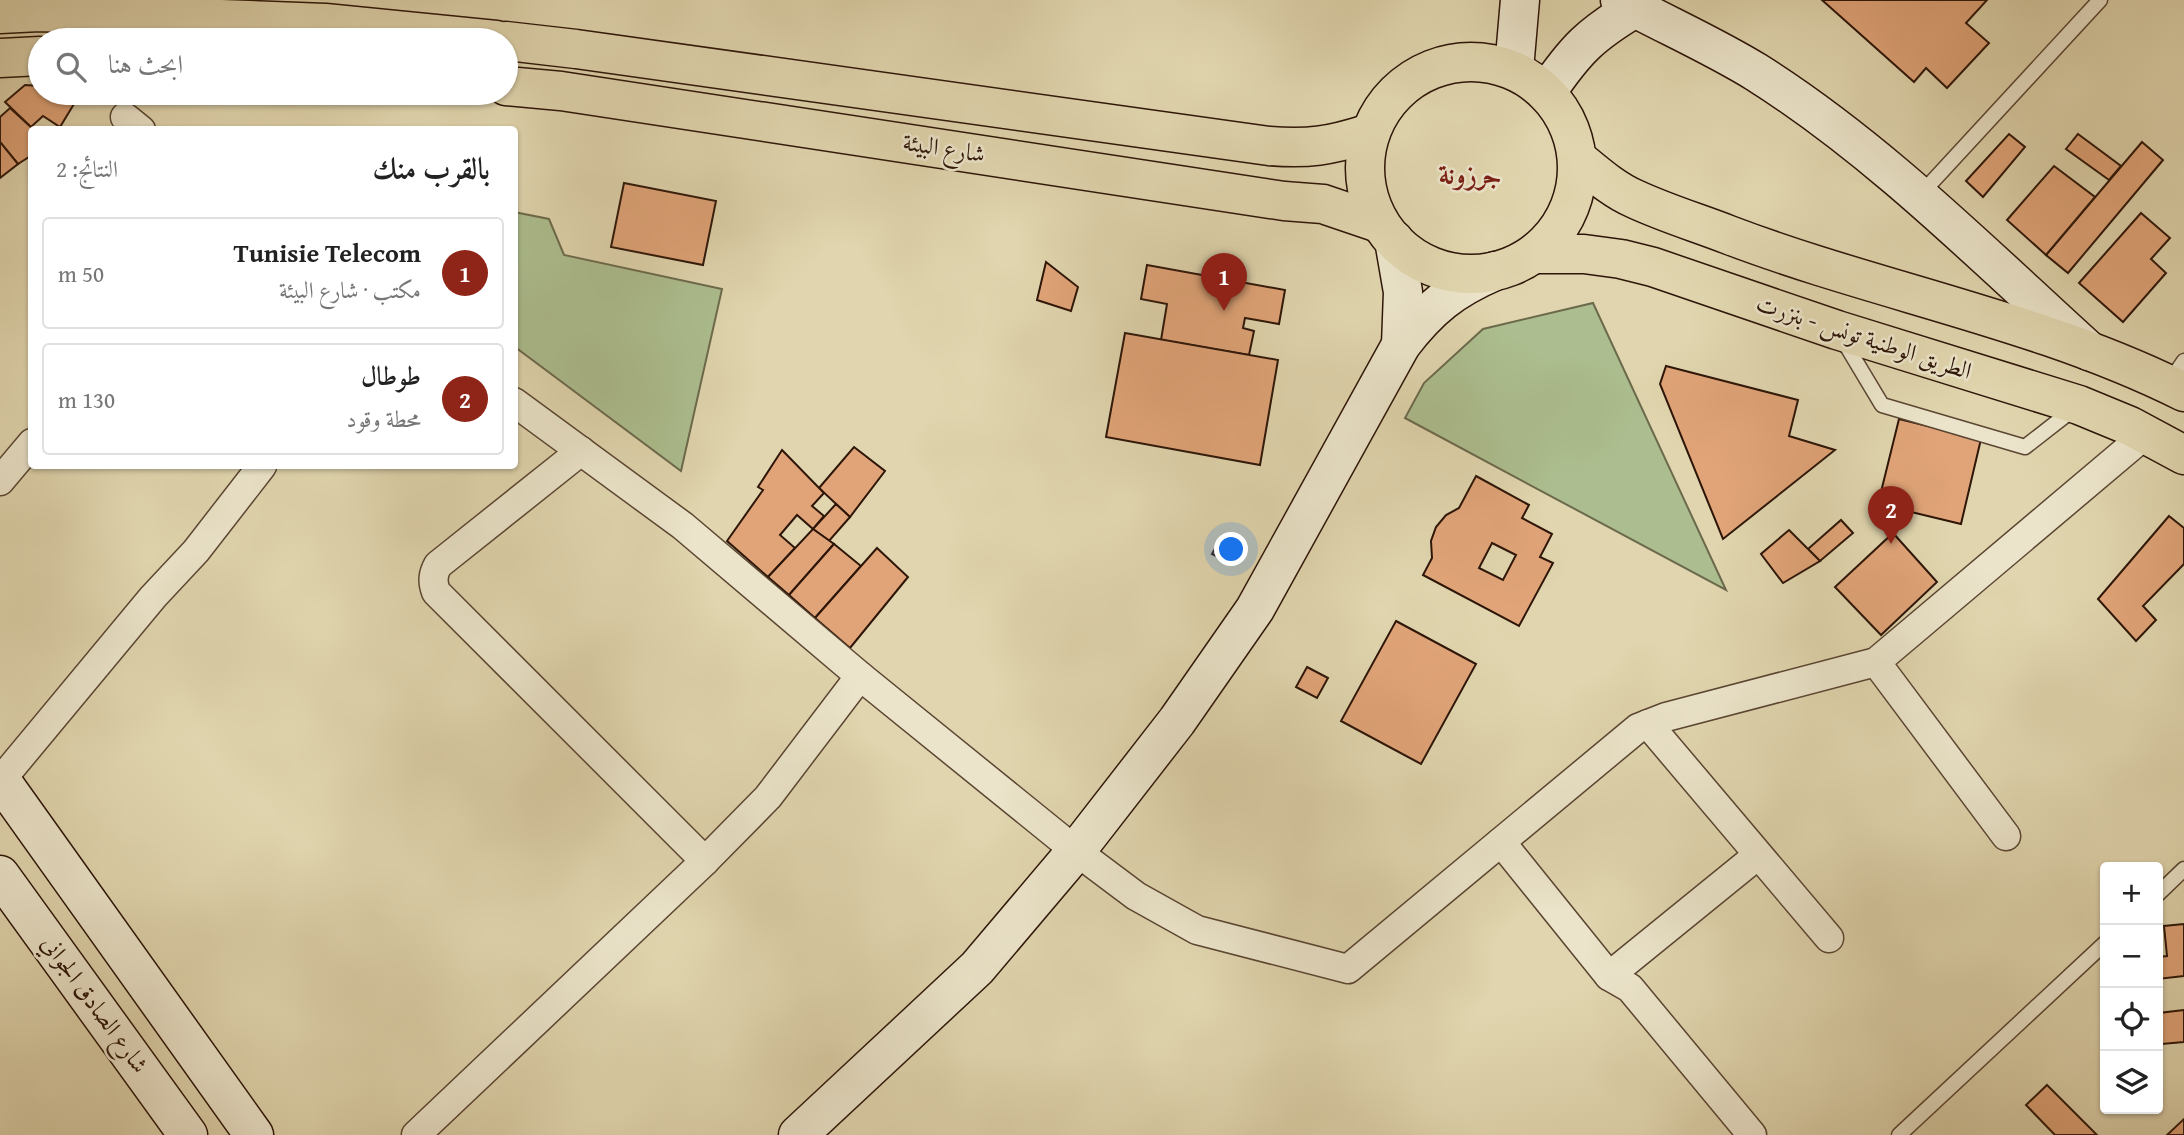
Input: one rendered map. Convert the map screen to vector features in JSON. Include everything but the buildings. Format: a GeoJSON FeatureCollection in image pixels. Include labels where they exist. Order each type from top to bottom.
{"type":"FeatureCollection","features":[{"type":"Feature","properties":{"kind":"main road"},"geometry":{"type":"LineString","coordinates":[[0,14],[39,12],[325,23],[375,28]]}},
{"type":"Feature","properties":{"kind":"main road","name":"شارع البيئة"},"geometry":{"type":"LineString","coordinates":[[518,42],[1269,146],[1314,148],[1367,134]]}},
{"type":"Feature","properties":{"kind":"main road"},"geometry":{"type":"LineString","coordinates":[[0,58],[28,57]]}},
{"type":"Feature","properties":{"kind":"main road","name":"الطريق الوطنية تونس - بنزرت"},"geometry":{"type":"LineString","coordinates":[[1478,61],[1514,69],[1535,82],[1546,93],[1559,105],[1571,127],[1579,160],[1575,197],[1562,225],[1534,254],[1495,271],[1475,274],[1450,272],[1426,264],[1402,249],[1386,231],[1370,201],[1364,173],[1367,134],[1378,115],[1403,86],[1439,66],[1478,61]]}},
{"type":"Feature","properties":{"kind":"main road","name":"شارع البيئة"},"geometry":{"type":"LineString","coordinates":[[518,87],[574,93],[1284,201],[1323,204],[1386,231]]}},
{"type":"Feature","properties":{"kind":"main road"},"geometry":{"type":"LineString","coordinates":[[1579,160],[1633,199],[1762,248],[2179,379]]}},
{"type":"Feature","properties":{"kind":"main road","name":"الطريق الوطنية تونس - بنزرت"},"geometry":{"type":"LineString","coordinates":[[1534,254],[1584,254],[1653,267],[1837,330],[2079,405],[2146,434],[2184,455]]}},
{"type":"Feature","properties":{"kind":"street"},"geometry":{"type":"LineString","coordinates":[[1514,69],[1520,0]]}},
{"type":"Feature","properties":{"kind":"street"},"geometry":{"type":"LineString","coordinates":[[1546,93],[1583,44],[1603,27],[1642,9],[1755,72],[1848,137],[1919,196],[2089,351]]}},
{"type":"Feature","properties":{"kind":"street"},"geometry":{"type":"LineString","coordinates":[[1386,231],[1403,292],[1401,345]]}},
{"type":"Feature","properties":{"kind":"street"},"geometry":{"type":"LineString","coordinates":[[798,1135],[977,968],[1076,850],[1177,721],[1255,609],[1401,345],[1419,321],[1441,300],[1467,283],[1495,271]]}},
{"type":"Feature","properties":{"kind":"street"},"geometry":{"type":"LineString","coordinates":[[518,405],[683,526],[860,676],[1136,896],[1197,930],[1348,969],[1637,728],[1665,717],[1877,662],[2146,434]]}},
{"type":"Feature","properties":{"kind":"street"},"geometry":{"type":"LineString","coordinates":[[0,481],[28,448]]}},
{"type":"Feature","properties":{"kind":"street"},"geometry":{"type":"LineString","coordinates":[[580,451],[438,565],[433,574],[433,584],[436,592],[705,861]]}},
{"type":"Feature","properties":{"kind":"street"},"geometry":{"type":"LineString","coordinates":[[254,1135],[0,780],[153,597],[196,551],[260,469]]}},
{"type":"Feature","properties":{"kind":"street"},"geometry":{"type":"LineString","coordinates":[[1877,662],[2006,836]]}},
{"type":"Feature","properties":{"kind":"street"},"geometry":{"type":"LineString","coordinates":[[416,1135],[705,861],[768,797],[860,676]]}},
{"type":"Feature","properties":{"kind":"street"},"geometry":{"type":"LineString","coordinates":[[1648,724],[1829,938]]}},
{"type":"Feature","properties":{"kind":"street"},"geometry":{"type":"LineString","coordinates":[[1501,842],[1609,976],[1630,988],[1752,1135]]}},
{"type":"Feature","properties":{"kind":"street"},"geometry":{"type":"LineString","coordinates":[[1609,976],[1758,855]]}},
{"type":"Feature","properties":{"kind":"street","name":"شارع الصادق الجواني"},"geometry":{"type":"LineString","coordinates":[[0,875],[188,1135]]}},
{"type":"Feature","properties":{"kind":"lane"},"geometry":{"type":"LineString","coordinates":[[1919,196],[2100,0]]}},
{"type":"Feature","properties":{"kind":"lane"},"geometry":{"type":"LineString","coordinates":[[1837,330],[1882,405],[2025,447],[2079,405]]}},
{"type":"Feature","properties":{"kind":"lane"},"geometry":{"type":"LineString","coordinates":[[2163,889],[2184,869]]}},
{"type":"Feature","properties":{"kind":"lane"},"geometry":{"type":"LineString","coordinates":[[1899,1135],[2100,948]]}},
{"type":"Feature","properties":{"kind":"green space"},"geometry":{"type":"Polygon","coordinates":[[[518,213],[549,219],[564,255],[722,289],[681,471],[518,349],[518,213]]]}},
{"type":"Feature","properties":{"kind":"green space"},"geometry":{"type":"Polygon","coordinates":[[[1593,303],[1726,590],[1405,418],[1424,383],[1483,329],[1593,303]]]}},
{"type":"Feature","properties":{"kind":"place","name":"Tunisie Telecom"},"geometry":{"type":"Point","coordinates":[1224,311]}},
{"type":"Feature","properties":{"kind":"place","name":"طوطال"},"geometry":{"type":"Point","coordinates":[1891,544]}},
{"type":"Feature","properties":{"kind":"district","name":"جرزونة"},"geometry":{"type":"Point","coordinates":[1470,174]}}]}
